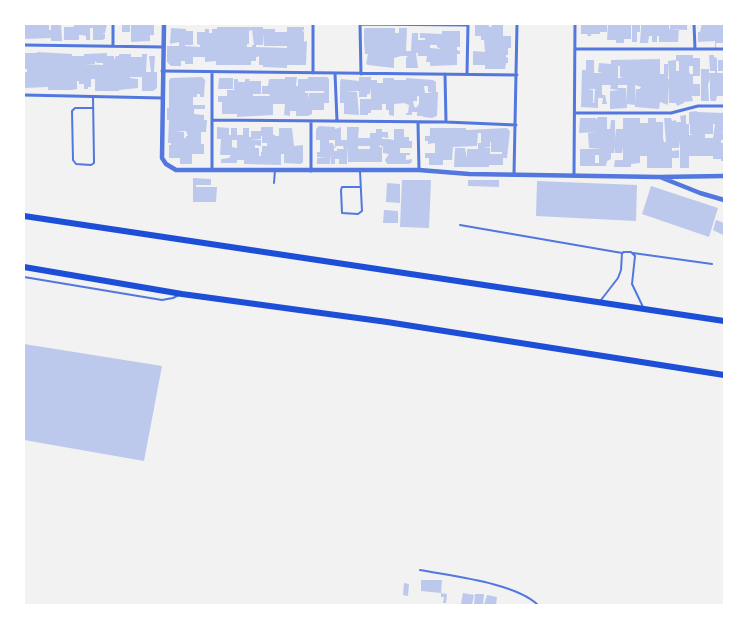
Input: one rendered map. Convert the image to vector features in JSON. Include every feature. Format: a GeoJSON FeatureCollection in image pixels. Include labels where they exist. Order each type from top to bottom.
{"type":"FeatureCollection","features":[{"type":"Feature","properties":{"kind":"highway"},"geometry":{"type":"LineString","coordinates":[[24,216],[724,320]]}},
{"type":"Feature","properties":{"kind":"highway"},"geometry":{"type":"LineString","coordinates":[[24,267],[182,294],[387,322],[724,375]]}},
{"type":"Feature","properties":{"kind":"street"},"geometry":{"type":"LineString","coordinates":[[113,24],[113,46]]}},
{"type":"Feature","properties":{"kind":"street"},"geometry":{"type":"LineString","coordinates":[[164,24],[162,158],[166,164],[176,170],[419,170],[659,177],[724,176]]}},
{"type":"Feature","properties":{"kind":"street"},"geometry":{"type":"LineString","coordinates":[[313,24],[313,73]]}},
{"type":"Feature","properties":{"kind":"street"},"geometry":{"type":"LineString","coordinates":[[360,74],[360,24],[468,24],[467,74]]}},
{"type":"Feature","properties":{"kind":"street"},"geometry":{"type":"LineString","coordinates":[[514,174],[517,24]]}},
{"type":"Feature","properties":{"kind":"street"},"geometry":{"type":"LineString","coordinates":[[574,174],[575,24]]}},
{"type":"Feature","properties":{"kind":"street"},"geometry":{"type":"LineString","coordinates":[[694,24],[695,49]]}},
{"type":"Feature","properties":{"kind":"street"},"geometry":{"type":"LineString","coordinates":[[24,45],[164,47]]}},
{"type":"Feature","properties":{"kind":"street"},"geometry":{"type":"LineString","coordinates":[[575,50],[724,49]]}},
{"type":"Feature","properties":{"kind":"street"},"geometry":{"type":"LineString","coordinates":[[162,71],[517,74]]}},
{"type":"Feature","properties":{"kind":"street"},"geometry":{"type":"LineString","coordinates":[[212,72],[212,170]]}},
{"type":"Feature","properties":{"kind":"street"},"geometry":{"type":"LineString","coordinates":[[335,73],[337,121]]}},
{"type":"Feature","properties":{"kind":"street"},"geometry":{"type":"LineString","coordinates":[[445,74],[446,122]]}},
{"type":"Feature","properties":{"kind":"street"},"geometry":{"type":"LineString","coordinates":[[24,95],[162,98]]}},
{"type":"Feature","properties":{"kind":"street"},"geometry":{"type":"LineString","coordinates":[[575,113],[671,113],[698,106],[724,106]]}},
{"type":"Feature","properties":{"kind":"street"},"geometry":{"type":"LineString","coordinates":[[212,120],[446,122],[516,125]]}},
{"type":"Feature","properties":{"kind":"street"},"geometry":{"type":"LineString","coordinates":[[310,171],[311,122]]}},
{"type":"Feature","properties":{"kind":"street"},"geometry":{"type":"LineString","coordinates":[[418,123],[419,170]]}},
{"type":"Feature","properties":{"kind":"street"},"geometry":{"type":"LineString","coordinates":[[659,177],[724,200]]}},
{"type":"Feature","properties":{"kind":"lane"},"geometry":{"type":"LineString","coordinates":[[93,96],[94,163],[91,165],[76,164],[73,160],[72,111],[75,108],[93,108]]}},
{"type":"Feature","properties":{"kind":"lane"},"geometry":{"type":"LineString","coordinates":[[274,183],[275,170]]}},
{"type":"Feature","properties":{"kind":"lane"},"geometry":{"type":"LineString","coordinates":[[360,171],[360,187],[360,213],[342,213],[342,187],[360,187]]}},
{"type":"Feature","properties":{"kind":"lane"},"geometry":{"type":"LineString","coordinates":[[460,225],[622,253],[627,252],[712,264]]}},
{"type":"Feature","properties":{"kind":"lane"},"geometry":{"type":"LineString","coordinates":[[599,302],[616,283],[619,276],[622,253]]}},
{"type":"Feature","properties":{"kind":"lane"},"geometry":{"type":"LineString","coordinates":[[634,253],[633,287],[644,309]]}},
{"type":"Feature","properties":{"kind":"lane"},"geometry":{"type":"LineString","coordinates":[[24,277],[162,300],[182,294]]}},
{"type":"Feature","properties":{"kind":"lane"},"geometry":{"type":"LineString","coordinates":[[420,570],[495,585],[524,596],[538,605]]}},
{"type":"Feature","properties":{"kind":"building"},"geometry":{"type":"Polygon","coordinates":[[[24,24],[49,24],[49,30],[51,30],[51,24],[61,24],[62,41],[51,41],[51,38],[24,39],[24,24]]]}},
{"type":"Feature","properties":{"kind":"building"},"geometry":{"type":"Polygon","coordinates":[[[74,24],[107,24],[105,33],[102,34],[105,34],[105,38],[103,40],[93,40],[93,28],[90,28],[90,40],[86,40],[86,36],[79,35],[79,40],[64,40],[64,27],[74,27],[74,24]]]}},
{"type":"Feature","properties":{"kind":"building"},"geometry":{"type":"Polygon","coordinates":[[[122,24],[130,24],[130,32],[122,32],[122,24]]]}},
{"type":"Feature","properties":{"kind":"building"},"geometry":{"type":"Polygon","coordinates":[[[131,24],[154,24],[154,35],[150,35],[150,41],[131,42],[131,24]]]}},
{"type":"Feature","properties":{"kind":"building"},"geometry":{"type":"Polygon","coordinates":[[[475,24],[489,24],[489,27],[491,27],[493,24],[503,24],[503,36],[511,36],[511,48],[508,48],[508,55],[506,55],[508,63],[506,63],[505,69],[485,69],[485,65],[473,65],[473,51],[485,52],[484,40],[481,40],[481,36],[475,36],[475,24]]]}},
{"type":"Feature","properties":{"kind":"building"},"geometry":{"type":"Polygon","coordinates":[[[581,24],[607,24],[607,32],[591,34],[591,36],[581,34],[581,24]]]}},
{"type":"Feature","properties":{"kind":"building"},"geometry":{"type":"Polygon","coordinates":[[[608,24],[631,24],[631,39],[624,39],[624,43],[616,43],[616,40],[607,40],[608,24]]]}},
{"type":"Feature","properties":{"kind":"building"},"geometry":{"type":"Polygon","coordinates":[[[632,24],[640,24],[640,32],[637,32],[637,42],[632,42],[632,24]]]}},
{"type":"Feature","properties":{"kind":"building"},"geometry":{"type":"Polygon","coordinates":[[[641,24],[669,24],[669,29],[679,29],[678,42],[659,42],[659,36],[657,36],[657,42],[652,42],[652,36],[649,36],[648,43],[640,43],[641,24]]]}},
{"type":"Feature","properties":{"kind":"building"},"geometry":{"type":"Polygon","coordinates":[[[670,24],[687,24],[687,30],[670,29],[670,24]]]}},
{"type":"Feature","properties":{"kind":"building"},"geometry":{"type":"Polygon","coordinates":[[[702,24],[723,24],[724,43],[716,43],[715,48],[715,41],[698,42],[698,32],[700,32],[702,24]]]}},
{"type":"Feature","properties":{"kind":"building"},"geometry":{"type":"Polygon","coordinates":[[[217,27],[263,27],[263,29],[275,29],[275,32],[287,32],[287,27],[304,27],[304,30],[302,30],[304,32],[304,42],[307,41],[306,65],[287,65],[287,68],[263,67],[263,65],[259,65],[259,56],[256,57],[256,61],[251,61],[251,65],[216,65],[216,61],[205,62],[205,57],[193,57],[193,64],[185,64],[185,61],[181,61],[181,66],[171,66],[167,62],[167,46],[179,46],[179,42],[170,44],[171,28],[193,31],[193,45],[185,46],[200,47],[197,44],[197,32],[205,32],[205,29],[209,29],[209,33],[212,33],[212,29],[217,29],[217,27]],[[252,30],[249,31],[249,44],[247,44],[247,47],[254,45],[252,30]],[[263,33],[263,45],[256,45],[256,47],[287,48],[287,46],[264,46],[263,33]]]}},
{"type":"Feature","properties":{"kind":"building"},"geometry":{"type":"Polygon","coordinates":[[[365,28],[395,28],[395,33],[399,33],[399,28],[407,28],[406,51],[411,51],[412,33],[418,33],[418,40],[425,40],[425,38],[420,38],[420,33],[442,34],[442,31],[460,31],[460,47],[457,47],[457,50],[460,51],[460,54],[457,54],[457,65],[430,66],[430,62],[426,62],[427,56],[418,56],[418,53],[416,53],[418,68],[406,68],[406,58],[408,56],[394,58],[394,68],[368,65],[366,64],[368,54],[365,54],[365,28]],[[430,45],[430,48],[441,49],[437,45],[430,45]]]}},
{"type":"Feature","properties":{"kind":"building"},"geometry":{"type":"Polygon","coordinates":[[[24,53],[84,56],[84,54],[107,53],[107,56],[114,56],[114,60],[119,54],[131,54],[131,57],[142,57],[142,54],[147,54],[146,72],[157,72],[157,88],[153,91],[142,91],[142,77],[130,77],[138,79],[138,88],[119,91],[95,91],[95,79],[91,79],[91,87],[88,87],[88,89],[84,89],[84,84],[79,84],[79,81],[77,81],[77,89],[72,90],[48,90],[48,87],[24,88],[24,72],[27,72],[27,69],[24,69],[24,53]],[[95,61],[95,64],[84,64],[103,65],[103,63],[95,61]]]}},
{"type":"Feature","properties":{"kind":"building"},"geometry":{"type":"Polygon","coordinates":[[[676,55],[693,55],[693,58],[700,58],[700,76],[693,76],[693,84],[700,84],[700,96],[692,96],[691,93],[693,101],[684,102],[677,106],[676,103],[669,103],[668,84],[668,105],[660,102],[659,109],[635,107],[635,105],[627,104],[627,108],[610,109],[610,91],[619,90],[610,89],[611,85],[602,85],[602,95],[605,95],[607,104],[602,104],[603,98],[598,98],[598,108],[581,107],[582,70],[586,70],[586,60],[594,60],[594,73],[603,73],[598,72],[599,63],[611,64],[611,60],[660,59],[660,74],[664,74],[664,64],[668,64],[669,79],[668,61],[676,60],[676,55]],[[676,61],[676,71],[679,71],[679,61],[676,61]],[[618,66],[618,78],[623,78],[620,77],[620,66],[618,66]],[[689,66],[690,74],[693,74],[693,66],[689,66]],[[618,85],[618,88],[626,88],[627,103],[627,85],[618,85]],[[635,85],[636,103],[636,89],[641,87],[635,85]],[[588,89],[593,90],[593,103],[595,89],[588,89]]]}},
{"type":"Feature","properties":{"kind":"building"},"geometry":{"type":"Polygon","coordinates":[[[709,55],[714,55],[717,58],[717,73],[724,73],[724,96],[717,96],[716,101],[711,101],[710,78],[708,83],[709,101],[701,101],[701,69],[709,69],[709,73],[715,73],[715,71],[710,71],[709,55]]]}},
{"type":"Feature","properties":{"kind":"building"},"geometry":{"type":"Polygon","coordinates":[[[149,56],[155,56],[154,72],[151,72],[149,56]]]}},
{"type":"Feature","properties":{"kind":"building"},"geometry":{"type":"Polygon","coordinates":[[[718,60],[724,60],[724,71],[718,71],[718,60]]]}},
{"type":"Feature","properties":{"kind":"building"},"geometry":{"type":"Polygon","coordinates":[[[202,77],[206,81],[204,97],[200,97],[200,94],[197,94],[197,97],[193,97],[193,105],[205,105],[205,109],[194,109],[194,114],[204,115],[204,120],[207,120],[206,132],[201,132],[201,144],[204,144],[204,154],[192,154],[192,164],[180,164],[180,158],[169,158],[169,145],[171,143],[168,143],[169,120],[167,120],[167,108],[169,108],[169,80],[171,78],[202,77]],[[175,131],[184,132],[184,138],[186,138],[188,136],[186,131],[175,131]]]}},
{"type":"Feature","properties":{"kind":"building"},"geometry":{"type":"Polygon","coordinates":[[[285,77],[297,77],[296,86],[298,86],[298,79],[327,77],[329,79],[329,103],[324,103],[324,110],[312,110],[312,114],[308,116],[296,116],[296,111],[290,111],[290,116],[284,115],[285,104],[273,104],[273,115],[237,117],[237,114],[222,114],[222,102],[218,102],[218,96],[227,96],[227,90],[234,90],[234,79],[238,79],[238,82],[245,82],[245,79],[261,81],[261,94],[253,94],[253,96],[270,96],[269,94],[262,94],[262,86],[268,86],[269,79],[285,79],[285,77]],[[305,91],[305,93],[308,93],[308,100],[309,93],[324,93],[324,91],[305,91]]]}},
{"type":"Feature","properties":{"kind":"building"},"geometry":{"type":"Polygon","coordinates":[[[359,77],[371,77],[371,80],[377,80],[377,83],[383,83],[383,78],[394,78],[394,80],[406,80],[406,78],[433,80],[436,82],[436,92],[438,92],[437,116],[432,118],[417,116],[417,112],[412,112],[412,115],[406,115],[409,105],[404,103],[394,104],[394,116],[389,115],[389,110],[386,110],[386,104],[382,104],[382,110],[371,110],[371,113],[368,113],[368,115],[360,115],[360,99],[371,99],[371,87],[370,94],[367,94],[367,97],[359,97],[359,91],[347,91],[357,92],[359,115],[344,114],[344,103],[340,103],[341,79],[359,81],[359,77]],[[424,86],[425,93],[432,93],[428,92],[428,86],[424,86]],[[417,96],[417,101],[413,101],[416,108],[419,104],[419,96],[417,96]]]}},
{"type":"Feature","properties":{"kind":"building"},"geometry":{"type":"Polygon","coordinates":[[[219,78],[233,78],[233,89],[218,89],[219,78]]]}},
{"type":"Feature","properties":{"kind":"building"},"geometry":{"type":"Polygon","coordinates":[[[689,112],[724,113],[724,131],[721,132],[724,132],[724,140],[721,140],[721,143],[724,143],[724,161],[713,159],[713,156],[689,156],[689,168],[680,168],[680,141],[679,148],[672,148],[672,151],[679,150],[679,158],[672,158],[672,168],[647,168],[647,156],[640,156],[640,163],[631,164],[631,167],[614,167],[615,160],[623,160],[623,147],[622,153],[615,153],[614,147],[614,153],[611,153],[611,159],[607,161],[606,166],[580,166],[580,149],[603,149],[589,148],[588,133],[598,132],[579,133],[580,118],[596,118],[596,120],[598,117],[607,117],[607,129],[610,129],[611,120],[615,120],[615,139],[616,129],[623,129],[623,118],[640,118],[640,123],[648,123],[648,118],[656,118],[656,122],[663,122],[664,142],[666,142],[664,118],[671,118],[672,121],[681,122],[680,116],[686,115],[686,124],[689,124],[689,112]],[[713,124],[713,134],[705,134],[705,138],[713,138],[715,124],[713,124]],[[595,155],[595,163],[599,163],[599,155],[595,155]]]}},
{"type":"Feature","properties":{"kind":"building"},"geometry":{"type":"Polygon","coordinates":[[[319,126],[335,127],[335,129],[341,127],[341,140],[347,140],[347,127],[359,127],[358,138],[370,138],[370,133],[376,133],[376,129],[382,129],[382,132],[388,132],[388,138],[382,137],[382,139],[394,140],[394,129],[404,129],[404,137],[409,137],[409,141],[412,141],[412,148],[400,148],[400,153],[410,153],[410,155],[406,155],[406,160],[412,159],[412,162],[409,164],[387,164],[385,160],[389,154],[383,153],[383,147],[380,145],[379,147],[382,147],[382,162],[348,162],[347,146],[347,164],[339,164],[339,159],[335,159],[335,164],[331,164],[331,153],[330,164],[317,164],[317,158],[326,157],[317,157],[317,152],[320,152],[320,140],[316,140],[316,129],[319,126]],[[329,140],[329,143],[333,143],[334,146],[337,147],[334,148],[334,151],[344,149],[343,146],[335,146],[335,140],[329,140]],[[358,146],[358,149],[370,149],[370,146],[358,146]]]}},
{"type":"Feature","properties":{"kind":"building"},"geometry":{"type":"Polygon","coordinates":[[[217,127],[229,128],[229,135],[231,135],[231,128],[237,128],[237,135],[243,135],[243,128],[249,128],[249,137],[251,137],[251,131],[261,131],[261,127],[273,127],[273,134],[276,136],[279,136],[279,128],[292,128],[294,146],[303,145],[303,162],[301,164],[284,163],[284,154],[281,154],[281,165],[244,164],[244,160],[237,160],[237,163],[221,163],[221,159],[229,158],[231,155],[220,155],[221,139],[217,139],[217,127]],[[261,136],[261,139],[250,139],[261,140],[261,146],[255,145],[255,148],[259,148],[259,156],[261,156],[262,146],[267,146],[267,143],[262,143],[261,136]],[[232,140],[232,147],[237,148],[237,140],[232,140]]]}},
{"type":"Feature","properties":{"kind":"building"},"geometry":{"type":"Polygon","coordinates":[[[430,128],[466,128],[466,130],[507,128],[510,131],[507,158],[503,158],[503,165],[489,165],[489,167],[454,167],[455,148],[465,148],[467,158],[467,149],[478,149],[478,143],[481,143],[481,133],[478,133],[477,146],[453,147],[452,160],[443,160],[443,165],[429,165],[429,158],[425,158],[425,153],[435,153],[435,143],[428,144],[428,141],[425,141],[425,136],[430,136],[430,128]],[[491,142],[490,147],[483,148],[490,148],[490,154],[502,154],[502,152],[491,152],[491,142]]]}},
{"type":"Feature","properties":{"kind":"building"},"geometry":{"type":"Polygon","coordinates":[[[193,178],[211,179],[211,185],[196,185],[196,187],[217,187],[216,202],[193,202],[193,178]]]}},
{"type":"Feature","properties":{"kind":"building"},"geometry":{"type":"Polygon","coordinates":[[[402,180],[431,180],[429,228],[400,227],[402,180]]]}},
{"type":"Feature","properties":{"kind":"building"},"geometry":{"type":"Polygon","coordinates":[[[468,180],[499,180],[499,187],[468,186],[468,180]]]}},
{"type":"Feature","properties":{"kind":"building"},"geometry":{"type":"Polygon","coordinates":[[[537,181],[637,185],[636,221],[536,216],[537,181]]]}},
{"type":"Feature","properties":{"kind":"building"},"geometry":{"type":"Polygon","coordinates":[[[387,183],[400,184],[400,203],[386,202],[387,183]]]}},
{"type":"Feature","properties":{"kind":"building"},"geometry":{"type":"Polygon","coordinates":[[[651,186],[718,208],[709,237],[642,214],[651,186]]]}},
{"type":"Feature","properties":{"kind":"building"},"geometry":{"type":"Polygon","coordinates":[[[384,210],[398,211],[398,223],[383,223],[384,210]]]}},
{"type":"Feature","properties":{"kind":"building"},"geometry":{"type":"Polygon","coordinates":[[[716,220],[724,223],[723,235],[713,230],[716,220]]]}},
{"type":"Feature","properties":{"kind":"building"},"geometry":{"type":"Polygon","coordinates":[[[24,344],[162,366],[144,461],[24,440],[24,344]]]}},
{"type":"Feature","properties":{"kind":"building"},"geometry":{"type":"Polygon","coordinates":[[[421,580],[442,580],[441,593],[421,591],[421,580]]]}},
{"type":"Feature","properties":{"kind":"building"},"geometry":{"type":"Polygon","coordinates":[[[404,583],[409,584],[408,596],[403,595],[404,583]]]}},
{"type":"Feature","properties":{"kind":"building"},"geometry":{"type":"Polygon","coordinates":[[[441,593],[447,594],[446,603],[443,603],[444,597],[441,597],[441,593]]]}},
{"type":"Feature","properties":{"kind":"building"},"geometry":{"type":"Polygon","coordinates":[[[463,593],[474,595],[472,605],[461,604],[463,593]]]}},
{"type":"Feature","properties":{"kind":"building"},"geometry":{"type":"Polygon","coordinates":[[[475,594],[484,594],[483,605],[474,605],[475,594]]]}},
{"type":"Feature","properties":{"kind":"building"},"geometry":{"type":"Polygon","coordinates":[[[487,595],[497,597],[496,605],[484,605],[487,595]]]}}]}
